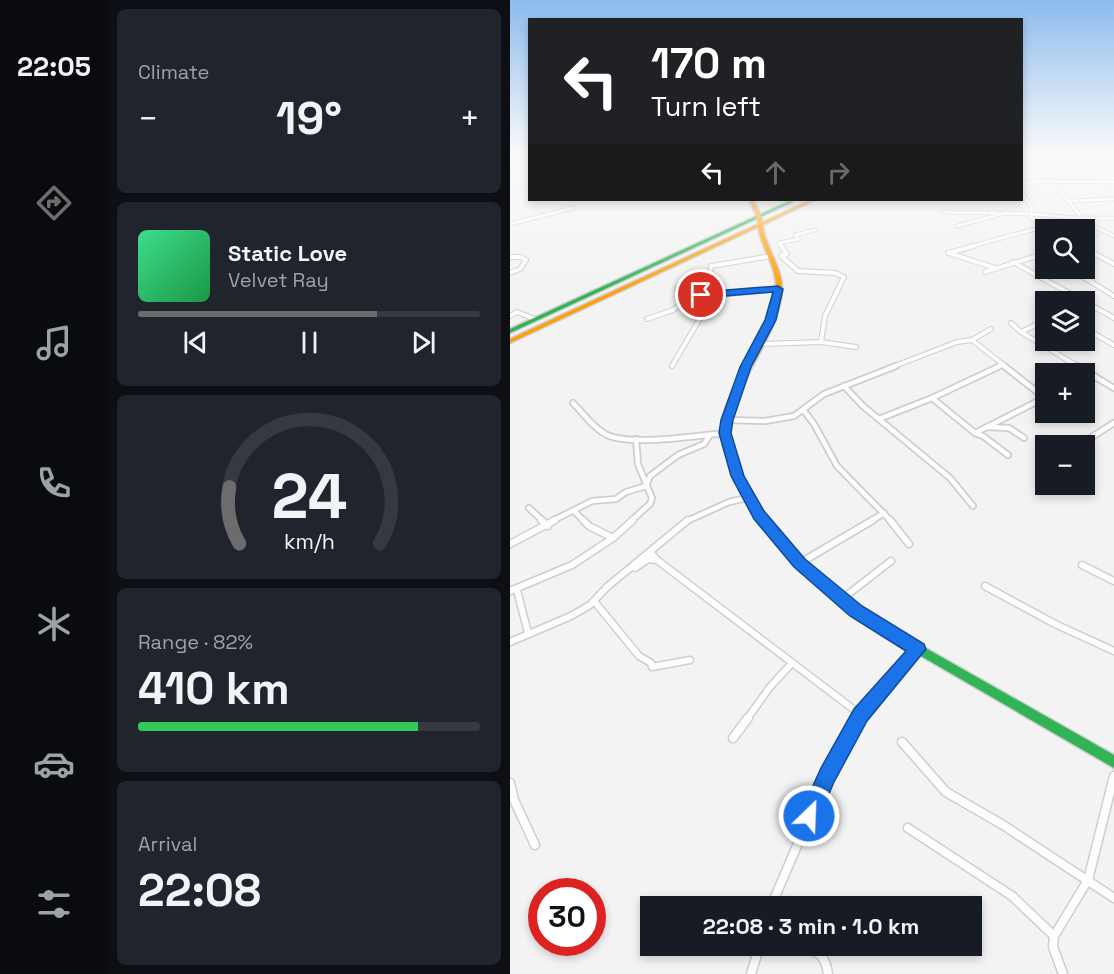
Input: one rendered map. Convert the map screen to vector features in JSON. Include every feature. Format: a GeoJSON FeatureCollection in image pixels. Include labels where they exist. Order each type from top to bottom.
{"type":"FeatureCollection","features":[{"type":"Feature","properties":{"kind":"main road"},"geometry":{"type":"LineString","coordinates":[[751,201],[760,219],[760,230],[771,256],[778,289],[771,320],[745,367],[727,420],[725,433],[732,463],[747,498],[773,533],[800,563],[842,599],[918,649],[1114,762]]}},
{"type":"Feature","properties":{"kind":"main road"},"geometry":{"type":"LineString","coordinates":[[510,341],[632,284],[794,201]]}},
{"type":"Feature","properties":{"kind":"main road"},"geometry":{"type":"LineString","coordinates":[[510,330],[760,219],[810,201]]}},
{"type":"Feature","properties":{"kind":"main road"},"geometry":{"type":"LineString","coordinates":[[620,280],[632,284]]}},
{"type":"Feature","properties":{"kind":"street"},"geometry":{"type":"LineString","coordinates":[[1026,199],[1032,207],[1031,218],[1035,221]]}},
{"type":"Feature","properties":{"kind":"street"},"geometry":{"type":"LineString","coordinates":[[1068,201],[1092,199]]}},
{"type":"Feature","properties":{"kind":"street"},"geometry":{"type":"LineString","coordinates":[[1068,201],[1082,218]]}},
{"type":"Feature","properties":{"kind":"street"},"geometry":{"type":"LineString","coordinates":[[510,224],[573,208]]}},
{"type":"Feature","properties":{"kind":"street"},"geometry":{"type":"LineString","coordinates":[[943,212],[1114,218]]}},
{"type":"Feature","properties":{"kind":"street"},"geometry":{"type":"LineString","coordinates":[[957,225],[1005,213]]}},
{"type":"Feature","properties":{"kind":"street"},"geometry":{"type":"LineString","coordinates":[[1076,218],[1114,236]]}},
{"type":"Feature","properties":{"kind":"street"},"geometry":{"type":"LineString","coordinates":[[995,268],[948,253],[1035,229]]}},
{"type":"Feature","properties":{"kind":"street"},"geometry":{"type":"LineString","coordinates":[[814,230],[795,235],[799,239],[779,243],[787,254],[781,256],[798,271],[835,273],[844,277],[820,328],[820,342]]}},
{"type":"Feature","properties":{"kind":"street"},"geometry":{"type":"LineString","coordinates":[[1095,254],[1114,264]]}},
{"type":"Feature","properties":{"kind":"street"},"geometry":{"type":"LineString","coordinates":[[510,257],[521,256],[526,260],[520,269],[510,273]]}},
{"type":"Feature","properties":{"kind":"street"},"geometry":{"type":"LineString","coordinates":[[688,298],[677,290],[678,287],[710,273],[711,266],[771,256]]}},
{"type":"Feature","properties":{"kind":"street"},"geometry":{"type":"LineString","coordinates":[[985,272],[1035,256]]}},
{"type":"Feature","properties":{"kind":"street"},"geometry":{"type":"LineString","coordinates":[[1013,262],[1114,318]]}},
{"type":"Feature","properties":{"kind":"street"},"geometry":{"type":"LineString","coordinates":[[1087,279],[1114,296]]}},
{"type":"Feature","properties":{"kind":"street"},"geometry":{"type":"LineString","coordinates":[[647,319],[673,310],[688,298],[778,289]]}},
{"type":"Feature","properties":{"kind":"street"},"geometry":{"type":"LineString","coordinates":[[672,366],[699,320],[709,295]]}},
{"type":"Feature","properties":{"kind":"street"},"geometry":{"type":"LineString","coordinates":[[510,309],[535,319]]}},
{"type":"Feature","properties":{"kind":"street"},"geometry":{"type":"LineString","coordinates":[[510,316],[517,312]]}},
{"type":"Feature","properties":{"kind":"street"},"geometry":{"type":"LineString","coordinates":[[1011,323],[1021,332],[1073,363]]}},
{"type":"Feature","properties":{"kind":"street"},"geometry":{"type":"LineString","coordinates":[[1021,332],[1035,325]]}},
{"type":"Feature","properties":{"kind":"street"},"geometry":{"type":"LineString","coordinates":[[727,420],[777,420],[804,411],[812,401],[824,394],[957,342],[972,340],[991,329]]}},
{"type":"Feature","properties":{"kind":"street"},"geometry":{"type":"LineString","coordinates":[[1095,334],[1114,345]]}},
{"type":"Feature","properties":{"kind":"street"},"geometry":{"type":"LineString","coordinates":[[972,340],[1035,389]]}},
{"type":"Feature","properties":{"kind":"street"},"geometry":{"type":"LineString","coordinates":[[759,344],[820,342],[856,347]]}},
{"type":"Feature","properties":{"kind":"street"},"geometry":{"type":"LineString","coordinates":[[879,419],[932,398],[1003,364]]}},
{"type":"Feature","properties":{"kind":"street"},"geometry":{"type":"LineString","coordinates":[[1095,376],[1114,388]]}},
{"type":"Feature","properties":{"kind":"street"},"geometry":{"type":"LineString","coordinates":[[844,386],[879,419],[950,478],[973,506]]}},
{"type":"Feature","properties":{"kind":"street"},"geometry":{"type":"LineString","coordinates":[[932,398],[975,433],[983,436],[1008,455]]}},
{"type":"Feature","properties":{"kind":"street"},"geometry":{"type":"LineString","coordinates":[[975,433],[1035,402]]}},
{"type":"Feature","properties":{"kind":"street"},"geometry":{"type":"LineString","coordinates":[[573,403],[604,433],[612,437],[636,439],[725,433]]}},
{"type":"Feature","properties":{"kind":"street"},"geometry":{"type":"LineString","coordinates":[[804,411],[818,428],[835,465],[900,529],[909,544]]}},
{"type":"Feature","properties":{"kind":"street"},"geometry":{"type":"LineString","coordinates":[[1095,435],[1114,423]]}},
{"type":"Feature","properties":{"kind":"street"},"geometry":{"type":"LineString","coordinates":[[986,427],[1010,428],[1024,438]]}},
{"type":"Feature","properties":{"kind":"street"},"geometry":{"type":"LineString","coordinates":[[646,486],[650,476],[670,465],[677,457],[704,444],[710,435]]}},
{"type":"Feature","properties":{"kind":"street"},"geometry":{"type":"LineString","coordinates":[[528,633],[514,590],[572,565],[613,538],[652,501],[636,454],[636,439]]}},
{"type":"Feature","properties":{"kind":"street"},"geometry":{"type":"LineString","coordinates":[[510,544],[605,496],[616,499],[626,492],[646,486]]}},
{"type":"Feature","properties":{"kind":"street"},"geometry":{"type":"LineString","coordinates":[[510,642],[571,616],[594,602],[607,587],[688,519],[729,502],[747,498]]}},
{"type":"Feature","properties":{"kind":"street"},"geometry":{"type":"LineString","coordinates":[[529,508],[548,526]]}},
{"type":"Feature","properties":{"kind":"street"},"geometry":{"type":"LineString","coordinates":[[574,511],[589,526],[613,538]]}},
{"type":"Feature","properties":{"kind":"street"},"geometry":{"type":"LineString","coordinates":[[800,563],[884,513]]}},
{"type":"Feature","properties":{"kind":"street"},"geometry":{"type":"LineString","coordinates":[[650,552],[657,560],[716,602],[861,715]]}},
{"type":"Feature","properties":{"kind":"street"},"geometry":{"type":"LineString","coordinates":[[607,587],[648,559],[657,560]]}},
{"type":"Feature","properties":{"kind":"street"},"geometry":{"type":"LineString","coordinates":[[842,599],[891,561]]}},
{"type":"Feature","properties":{"kind":"street"},"geometry":{"type":"LineString","coordinates":[[1082,565],[1114,581]]}},
{"type":"Feature","properties":{"kind":"street"},"geometry":{"type":"LineString","coordinates":[[985,586],[1056,624],[1114,651]]}},
{"type":"Feature","properties":{"kind":"street"},"geometry":{"type":"LineString","coordinates":[[594,602],[639,656],[652,666],[656,668],[676,661],[683,663],[690,660]]}},
{"type":"Feature","properties":{"kind":"street"},"geometry":{"type":"LineString","coordinates":[[775,896],[823,785],[861,715],[918,649]]}},
{"type":"Feature","properties":{"kind":"street"},"geometry":{"type":"LineString","coordinates":[[733,738],[770,687],[792,663]]}},
{"type":"Feature","properties":{"kind":"street"},"geometry":{"type":"LineString","coordinates":[[902,742],[946,792],[1114,898]]}},
{"type":"Feature","properties":{"kind":"street"},"geometry":{"type":"LineString","coordinates":[[1063,974],[1053,948],[1054,936],[1088,880],[1114,776]]}},
{"type":"Feature","properties":{"kind":"street"},"geometry":{"type":"LineString","coordinates":[[510,783],[514,800],[535,845]]}},
{"type":"Feature","properties":{"kind":"street"},"geometry":{"type":"LineString","coordinates":[[908,828],[1012,896],[1054,936]]}},
{"type":"Feature","properties":{"kind":"street"},"geometry":{"type":"LineString","coordinates":[[751,974],[757,956]]}},
{"type":"Feature","properties":{"kind":"street"},"geometry":{"type":"LineString","coordinates":[[822,956],[826,960],[828,974]]}},
{"type":"Feature","properties":{"kind":"traffic: fast"},"geometry":{"type":"LineString","coordinates":[[510,331],[791,202]]}},
{"type":"Feature","properties":{"kind":"traffic: fast"},"geometry":{"type":"LineString","coordinates":[[843,600],[856,611],[918,649],[1114,762]]}},
{"type":"Feature","properties":{"kind":"traffic: slow"},"geometry":{"type":"LineString","coordinates":[[752,201],[759,215],[761,232],[776,270],[779,291],[769,326],[735,394],[725,431],[726,440],[737,476],[760,517],[791,553],[843,600]]}},
{"type":"Feature","properties":{"kind":"traffic: slow"},"geometry":{"type":"LineString","coordinates":[[510,341],[811,201]]}},
{"type":"Feature","properties":{"kind":"route"},"geometry":{"type":"LineString","coordinates":[[701,295],[778,289],[778,298],[771,320],[745,367],[727,420],[725,433],[728,451],[737,476],[747,498],[759,515],[800,563],[856,611],[918,649],[861,715],[828,775],[809,816]]}}]}
